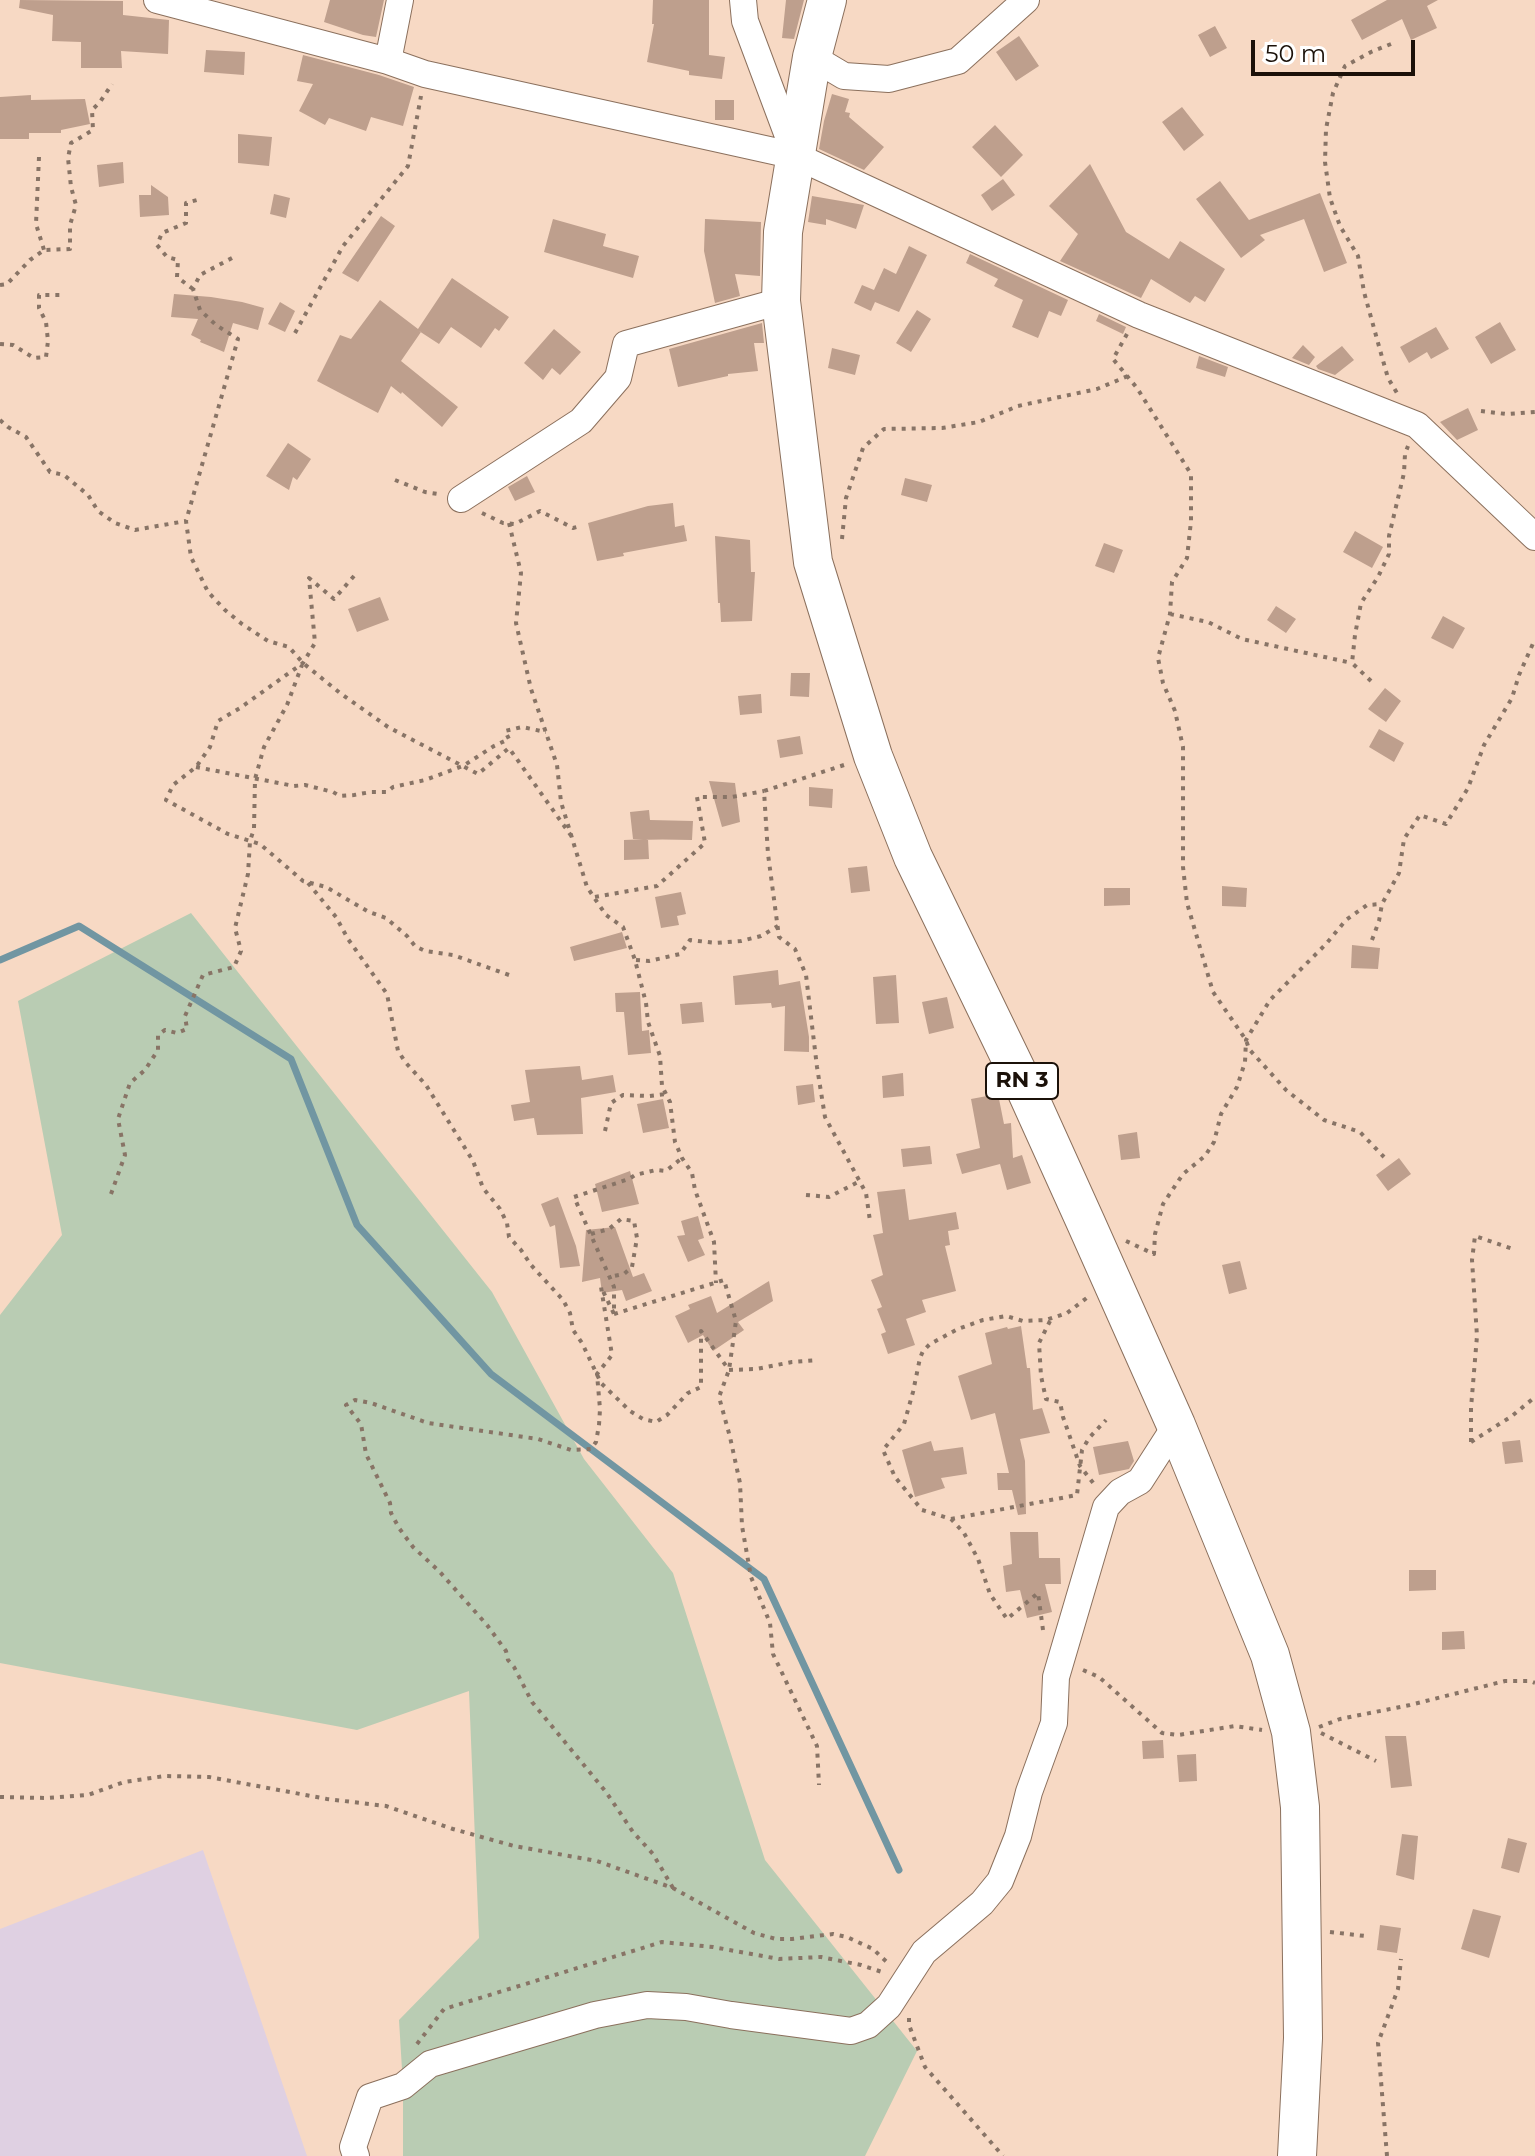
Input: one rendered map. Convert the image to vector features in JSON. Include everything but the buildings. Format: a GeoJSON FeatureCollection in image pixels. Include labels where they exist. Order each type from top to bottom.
{"type":"FeatureCollection","features":[{"type":"Feature","properties":{"kind":"highway","name":"RN 3"},"geometry":{"type":"LineString","coordinates":[[827,0],[812,57],[783,232],[781,301],[813,562],[873,756],[913,857],[1025,1088],[1086,1223],[1176,1425],[1270,1655],[1291,1732],[1300,1807],[1303,2038],[1297,2156]]}},
{"type":"Feature","properties":{"kind":"street"},"geometry":{"type":"LineString","coordinates":[[157,0],[388,61],[425,74],[796,156],[1139,315],[1417,425],[1535,537]]}},
{"type":"Feature","properties":{"kind":"street"},"geometry":{"type":"LineString","coordinates":[[388,61],[400,0]]}},
{"type":"Feature","properties":{"kind":"street"},"geometry":{"type":"LineString","coordinates":[[743,0],[745,21],[796,156]]}},
{"type":"Feature","properties":{"kind":"street"},"geometry":{"type":"LineString","coordinates":[[812,57],[844,76],[889,79],[958,61],[1026,0]]}},
{"type":"Feature","properties":{"kind":"street"},"geometry":{"type":"LineString","coordinates":[[461,499],[581,421],[618,378],[626,344],[781,301]]}},
{"type":"Feature","properties":{"kind":"street"},"geometry":{"type":"LineString","coordinates":[[356,2156],[353,2147],[370,2097],[403,2086],[430,2064],[595,2015],[647,2005],[686,2007],[851,2031],[868,2025],[889,2006],[924,1952],[982,1903],[1000,1881],[1018,1836],[1029,1792],[1054,1723],[1056,1677],[1106,1507],[1120,1492],[1140,1481],[1176,1425]]}},
{"type":"Feature","properties":{"kind":"path"},"geometry":{"type":"LineString","coordinates":[[1352,663],[1361,603],[1389,554],[1389,536],[1404,473],[1405,454],[1417,425],[1388,378],[1364,292],[1358,256],[1340,226],[1330,198],[1325,162],[1326,129],[1333,93],[1345,66],[1391,44]]}},
{"type":"Feature","properties":{"kind":"path"},"geometry":{"type":"LineString","coordinates":[[295,333],[343,246],[408,166],[425,74]]}},
{"type":"Feature","properties":{"kind":"path"},"geometry":{"type":"LineString","coordinates":[[0,285],[7,284],[44,250],[70,249],[70,225],[76,205],[68,158],[71,143],[93,130],[92,110],[112,84]]}},
{"type":"Feature","properties":{"kind":"path"},"geometry":{"type":"LineString","coordinates":[[39,157],[36,224],[44,250]]}},
{"type":"Feature","properties":{"kind":"path"},"geometry":{"type":"LineString","coordinates":[[197,200],[186,203],[186,223],[162,233],[157,245],[167,257],[178,260],[177,277],[193,289],[200,310],[238,339],[186,521],[191,557],[208,592],[242,624],[268,641],[289,647],[303,663],[340,693],[388,727],[478,774],[509,748],[572,837]]}},
{"type":"Feature","properties":{"kind":"path"},"geometry":{"type":"LineString","coordinates":[[193,289],[200,275],[232,258]]}},
{"type":"Feature","properties":{"kind":"path"},"geometry":{"type":"LineString","coordinates":[[0,344],[13,345],[34,358],[46,357],[46,322],[39,308],[39,295],[63,295]]}},
{"type":"Feature","properties":{"kind":"path"},"geometry":{"type":"LineString","coordinates":[[1139,315],[1113,359],[1162,425],[1191,474],[1187,558],[1172,582],[1170,614],[1158,658],[1183,747],[1183,867],[1187,903],[1213,992],[1249,1049],[1286,1090],[1324,1120],[1360,1132],[1384,1157]]}},
{"type":"Feature","properties":{"kind":"path"},"geometry":{"type":"LineString","coordinates":[[813,562],[840,551],[846,498],[863,448],[884,429],[942,428],[979,422],[1018,406],[1097,389],[1128,376]]}},
{"type":"Feature","properties":{"kind":"path"},"geometry":{"type":"LineString","coordinates":[[1481,411],[1506,414],[1535,412]]}},
{"type":"Feature","properties":{"kind":"path"},"geometry":{"type":"LineString","coordinates":[[0,420],[26,437],[50,472],[64,475],[88,495],[98,511],[115,523],[135,530],[186,521]]}},
{"type":"Feature","properties":{"kind":"path"},"geometry":{"type":"LineString","coordinates":[[509,523],[521,573],[516,623],[531,689],[557,765],[561,802],[587,887],[606,915],[623,927],[635,960],[648,1022],[660,1056],[662,1086],[670,1102],[675,1142],[692,1173],[714,1242],[716,1283]]}},
{"type":"Feature","properties":{"kind":"path"},"geometry":{"type":"LineString","coordinates":[[111,1194],[125,1155],[118,1119],[130,1083],[145,1070],[158,1050],[158,1035],[165,1030],[177,1033],[187,1029],[185,1016],[203,975],[234,967],[241,951],[235,928],[248,874],[254,829],[255,779],[264,747],[315,643],[309,578],[334,599],[354,576]]}},
{"type":"Feature","properties":{"kind":"path"},"geometry":{"type":"LineString","coordinates":[[1170,614],[1208,622],[1242,639],[1352,663],[1371,681]]}},
{"type":"Feature","properties":{"kind":"path"},"geometry":{"type":"LineString","coordinates":[[1372,940],[1382,904],[1399,873],[1404,839],[1420,815],[1446,824],[1468,788],[1484,745],[1512,698],[1535,639]]}},
{"type":"Feature","properties":{"kind":"path"},"geometry":{"type":"LineString","coordinates":[[303,663],[218,721],[210,747],[196,767],[173,785],[166,800],[228,834],[260,844],[303,881],[326,887],[369,912],[386,918],[415,946],[425,951],[453,955],[509,975]]}},
{"type":"Feature","properties":{"kind":"path"},"geometry":{"type":"LineString","coordinates":[[196,767],[294,786],[305,785],[340,796],[387,792],[393,787],[425,780],[463,766],[509,739],[505,731],[522,727],[546,732]]}},
{"type":"Feature","properties":{"kind":"path"},"geometry":{"type":"LineString","coordinates":[[595,897],[657,886],[705,843],[697,797],[732,797],[764,791],[873,756]]}},
{"type":"Feature","properties":{"kind":"path"},"geometry":{"type":"LineString","coordinates":[[764,791],[768,854],[779,937],[795,949],[806,975],[825,1117],[866,1193],[870,1221]]}},
{"type":"Feature","properties":{"kind":"path"},"geometry":{"type":"LineString","coordinates":[[308,883],[336,917],[387,994],[398,1051],[426,1085],[473,1161],[483,1188],[507,1223],[509,1237],[563,1300],[570,1313],[573,1330],[601,1383],[612,1396],[643,1419],[656,1422],[667,1415],[688,1393],[701,1387],[701,1331],[729,1370]]}},
{"type":"Feature","properties":{"kind":"path"},"geometry":{"type":"LineString","coordinates":[[1086,1223],[1154,1254],[1155,1234],[1163,1204],[1183,1174],[1205,1156],[1214,1142],[1221,1114],[1237,1087],[1245,1062],[1246,1040],[1270,1000],[1318,953],[1346,920],[1367,905],[1382,904]]}},
{"type":"Feature","properties":{"kind":"path"},"geometry":{"type":"LineString","coordinates":[[635,960],[649,961],[680,954],[690,940],[716,943],[741,941],[761,936],[778,926]]}},
{"type":"Feature","properties":{"kind":"path"},"geometry":{"type":"LineString","coordinates":[[605,1131],[611,1103],[623,1095],[666,1094]]}},
{"type":"Feature","properties":{"kind":"path"},"geometry":{"type":"LineString","coordinates":[[614,1314],[614,1287],[574,1197],[635,1175],[666,1171],[682,1158]]}},
{"type":"Feature","properties":{"kind":"path"},"geometry":{"type":"LineString","coordinates":[[806,1195],[829,1197],[860,1181]]}},
{"type":"Feature","properties":{"kind":"path"},"geometry":{"type":"LineString","coordinates":[[591,1234],[609,1229],[621,1219],[634,1221],[637,1238],[632,1267],[624,1274],[609,1277]]}},
{"type":"Feature","properties":{"kind":"path"},"geometry":{"type":"LineString","coordinates":[[1513,1249],[1475,1236],[1472,1260],[1477,1336],[1471,1442],[1535,1397]]}},
{"type":"Feature","properties":{"kind":"path"},"geometry":{"type":"LineString","coordinates":[[1106,1420],[1082,1450],[1077,1495],[951,1519],[922,1510],[895,1477],[883,1450],[904,1424],[923,1351],[930,1344],[983,1320],[1006,1316],[1023,1321],[1046,1320],[1067,1313],[1108,1274]]}},
{"type":"Feature","properties":{"kind":"path"},"geometry":{"type":"LineString","coordinates":[[614,1314],[724,1280],[736,1321],[729,1370],[719,1397],[740,1483],[742,1526],[751,1577],[770,1623],[773,1654],[817,1746],[819,1785]]}},
{"type":"Feature","properties":{"kind":"path"},"geometry":{"type":"LineString","coordinates":[[614,1314],[601,1287],[612,1355],[597,1374],[599,1425],[596,1442],[591,1449],[571,1450],[538,1439],[451,1428],[355,1400],[346,1405],[361,1424],[366,1454],[399,1528],[487,1625],[506,1651],[532,1702],[606,1792],[633,1832],[653,1854],[673,1888]]}},
{"type":"Feature","properties":{"kind":"path"},"geometry":{"type":"LineString","coordinates":[[1051,1318],[1039,1343],[1046,1399],[1060,1402],[1080,1466],[1099,1490],[1106,1507]]}},
{"type":"Feature","properties":{"kind":"path"},"geometry":{"type":"LineString","coordinates":[[729,1370],[818,1360]]}},
{"type":"Feature","properties":{"kind":"path"},"geometry":{"type":"LineString","coordinates":[[951,1519],[964,1533],[978,1559],[990,1594],[1007,1619],[1038,1593],[1044,1633]]}},
{"type":"Feature","properties":{"kind":"path"},"geometry":{"type":"LineString","coordinates":[[1056,1677],[1082,1669],[1099,1677],[1162,1733],[1178,1735],[1235,1726],[1291,1732]]}},
{"type":"Feature","properties":{"kind":"path"},"geometry":{"type":"LineString","coordinates":[[1376,1761],[1313,1729],[1340,1719],[1505,1681],[1535,1683]]}},
{"type":"Feature","properties":{"kind":"path"},"geometry":{"type":"LineString","coordinates":[[0,1797],[88,1795],[124,1782],[165,1776],[209,1777],[327,1799],[386,1806],[514,1846],[597,1861],[673,1888],[754,1933],[776,1939],[833,1934],[847,1937],[873,1949],[906,1980],[909,2025],[925,2067],[1003,2156]]}},
{"type":"Feature","properties":{"kind":"path"},"geometry":{"type":"LineString","coordinates":[[403,2086],[414,2048],[444,2009],[662,1942],[779,1959],[821,1957],[861,1965],[906,1980]]}},
{"type":"Feature","properties":{"kind":"path"},"geometry":{"type":"LineString","coordinates":[[1387,2156],[1378,2043],[1398,1989],[1401,1959]]}},
{"type":"Feature","properties":{"kind":"shaded area"},"geometry":{"type":"Polygon","coordinates":[[[203,1850],[307,2156],[0,2156],[0,1929],[203,1850]]]}},
{"type":"Feature","properties":{"kind":"green space"},"geometry":{"type":"Polygon","coordinates":[[[191,913],[492,1292],[584,1459],[673,1573],[765,1860],[917,2051],[865,2156],[403,2156],[399,2020],[479,1938],[469,1691],[357,1730],[0,1663],[0,1315],[62,1235],[18,1001],[191,913]]]}},
{"type":"Feature","properties":{"kind":"waterway"},"geometry":{"type":"LineString","coordinates":[[0,960],[79,926],[291,1059],[357,1225],[491,1374],[764,1579],[899,1870]]}}]}
